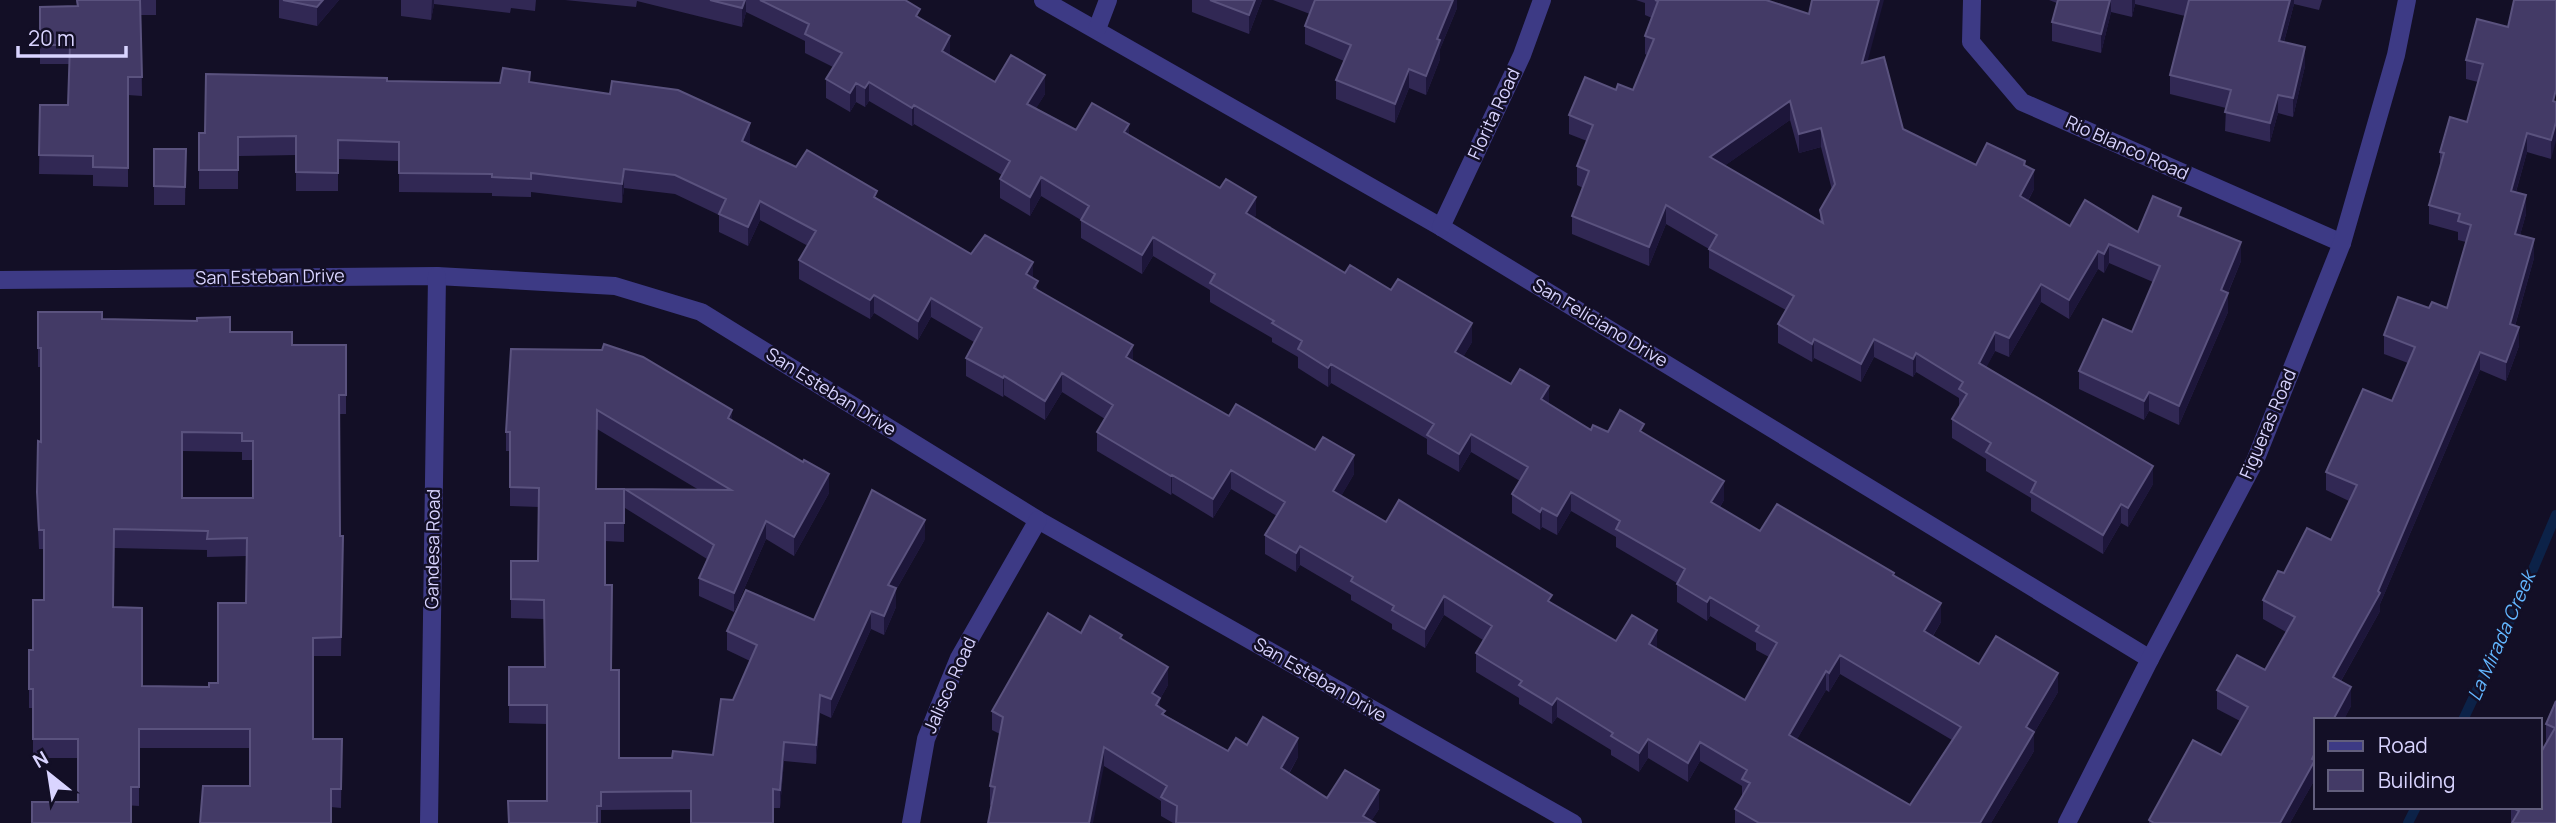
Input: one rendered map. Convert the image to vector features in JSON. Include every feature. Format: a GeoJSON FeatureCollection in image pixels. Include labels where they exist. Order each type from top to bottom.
{"type":"FeatureCollection","features":[{"type":"Feature","properties":{"kind":"street","name":"San Feliciano Drive"},"geometry":{"type":"LineString","coordinates":[[1043,0],[1441,227],[2150,659]]}},
{"type":"Feature","properties":{"kind":"street"},"geometry":{"type":"LineString","coordinates":[[1097,29],[1108,0]]}},
{"type":"Feature","properties":{"kind":"street","name":"Florita Road"},"geometry":{"type":"LineString","coordinates":[[1441,227],[1522,55],[1542,0]]}},
{"type":"Feature","properties":{"kind":"street","name":"Rio Blanco Road"},"geometry":{"type":"LineString","coordinates":[[1972,0],[1971,42],[2022,102],[2342,243]]}},
{"type":"Feature","properties":{"kind":"street","name":"Figueras Road"},"geometry":{"type":"LineString","coordinates":[[2067,823],[2255,461],[2342,243],[2396,55],[2407,0]]}},
{"type":"Feature","properties":{"kind":"street","name":"San Esteban Drive"},"geometry":{"type":"LineString","coordinates":[[0,280],[438,276],[615,286],[701,312],[1038,520],[1573,823]]}},
{"type":"Feature","properties":{"kind":"street","name":"Gandesa Road"},"geometry":{"type":"LineString","coordinates":[[429,823],[438,276]]}},
{"type":"Feature","properties":{"kind":"street","name":"Jalisco Road"},"geometry":{"type":"LineString","coordinates":[[911,823],[926,739],[959,658],[1038,520]]}},
{"type":"Feature","properties":{"kind":"building"},"geometry":{"type":"Polygon","coordinates":[[[77,0],[140,0],[142,77],[128,77],[128,168],[93,167],[93,156],[39,155],[40,105],[68,105],[70,45],[40,45],[40,7],[78,6],[77,0]]]}},
{"type":"Feature","properties":{"kind":"building"},"geometry":{"type":"Polygon","coordinates":[[[283,0],[323,0],[317,7],[283,0]]]}},
{"type":"Feature","properties":{"kind":"building"},"geometry":{"type":"Polygon","coordinates":[[[710,0],[745,0],[742,8],[710,0]]]}},
{"type":"Feature","properties":{"kind":"building"},"geometry":{"type":"Polygon","coordinates":[[[760,0],[905,0],[920,9],[916,16],[950,36],[942,51],[995,82],[1011,55],[1045,75],[1027,104],[1076,130],[1092,103],[1129,124],[1124,132],[1220,188],[1226,179],[1256,197],[1246,213],[1345,273],[1350,265],[1391,290],[1398,279],[1472,323],[1455,352],[1511,384],[1520,369],[1549,386],[1541,399],[1591,430],[1593,425],[1608,432],[1620,410],[1644,424],[1640,431],[1724,481],[1711,502],[1760,531],[1777,504],[1894,573],[1893,575],[1941,603],[1924,631],[1979,664],[1996,636],[2058,673],[2026,727],[2034,732],[1980,823],[1759,823],[1735,809],[1750,783],[1742,779],[1747,770],[1700,742],[1688,763],[1648,739],[1639,753],[1611,736],[1613,733],[1557,698],[1552,705],[1519,685],[1522,681],[1476,653],[1492,626],[1444,596],[1425,629],[1392,610],[1394,606],[1351,581],[1353,577],[1300,546],[1296,553],[1265,535],[1285,502],[1231,470],[1213,499],[1171,476],[1097,432],[1113,405],[1062,373],[1045,401],[1004,376],[1003,378],[966,358],[982,328],[931,298],[918,321],[874,295],[870,300],[799,260],[816,231],[760,201],[748,227],[719,214],[726,199],[675,175],[624,169],[622,184],[531,173],[531,179],[492,177],[492,174],[399,173],[399,142],[338,140],[338,173],[296,172],[296,136],[238,137],[238,170],[199,170],[199,133],[205,133],[206,74],[500,83],[503,68],[530,72],[529,82],[610,94],[612,81],[678,90],[750,123],[742,141],[796,167],[807,150],[877,191],[874,197],[971,254],[985,235],[1033,262],[1026,274],[1038,281],[1034,288],[1133,345],[1126,357],[1229,416],[1236,404],[1315,450],[1323,437],[1354,455],[1333,491],[1386,522],[1399,500],[1552,595],[1548,601],[1616,641],[1632,615],[1657,630],[1649,644],[1745,700],[1777,643],[1756,631],[1759,626],[1710,597],[1707,602],[1677,584],[1685,569],[1616,529],[1620,521],[1571,492],[1557,516],[1542,508],[1540,512],[1512,494],[1528,467],[1471,434],[1459,454],[1427,435],[1434,424],[1331,364],[1328,368],[1298,349],[1302,341],[1210,283],[1215,274],[1153,237],[1142,255],[1081,220],[1089,206],[1041,177],[1030,197],[1000,179],[1010,161],[869,82],[865,88],[856,83],[850,93],[826,79],[842,53],[805,34],[809,24],[760,0]],[[1840,655],[1829,673],[1826,671],[1789,735],[1910,805],[1961,727],[1840,655]]]}},
{"type":"Feature","properties":{"kind":"building"},"geometry":{"type":"Polygon","coordinates":[[[1210,0],[1255,0],[1249,15],[1210,0]]]}},
{"type":"Feature","properties":{"kind":"building"},"geometry":{"type":"Polygon","coordinates":[[[1315,0],[1453,0],[1426,76],[1409,69],[1395,104],[1336,80],[1351,45],[1305,26],[1315,0]]]}},
{"type":"Feature","properties":{"kind":"building"},"geometry":{"type":"Polygon","coordinates":[[[1655,0],[1766,0],[1809,14],[1812,0],[1879,0],[1862,63],[1884,57],[1903,129],[1976,165],[1987,143],[2025,161],[2024,165],[2034,170],[2020,196],[2070,226],[2085,200],[2138,232],[2153,196],[2181,208],[2178,216],[2241,242],[2221,290],[2228,293],[2179,406],[2149,392],[2144,401],[2079,371],[2103,319],[2132,332],[2160,266],[2109,244],[2104,254],[2098,251],[2069,300],[2041,284],[2009,338],[1995,332],[1979,363],[2153,466],[2128,508],[2121,504],[2103,535],[2031,492],[2036,482],[1986,452],[1991,443],[1952,419],[1967,394],[1959,389],[1963,382],[1916,353],[1913,359],[1874,339],[1861,364],[1814,339],[1812,344],[1778,324],[1794,296],[1709,249],[1717,235],[1666,205],[1649,247],[1572,216],[1589,171],[1577,166],[1593,125],[1569,115],[1585,77],[1616,90],[1618,84],[1633,90],[1654,39],[1645,36],[1658,1],[1655,0]],[[1790,101],[1710,157],[1823,223],[1820,210],[1835,184],[1821,128],[1799,134],[1790,101]]]}},
{"type":"Feature","properties":{"kind":"building"},"geometry":{"type":"Polygon","coordinates":[[[2058,0],[2110,0],[2101,34],[2052,22],[2058,0]]]}},
{"type":"Feature","properties":{"kind":"building"},"geometry":{"type":"Polygon","coordinates":[[[2189,0],[2290,0],[2279,41],[2305,47],[2293,98],[2278,95],[2270,123],[2225,112],[2231,90],[2170,75],[2189,0]]]}},
{"type":"Feature","properties":{"kind":"building"},"geometry":{"type":"Polygon","coordinates":[[[2514,0],[2556,0],[2556,90],[2553,101],[2556,102],[2556,122],[2551,140],[2527,133],[2511,191],[2526,195],[2515,234],[2534,239],[2510,324],[2519,327],[2506,362],[2480,352],[2378,591],[2380,593],[2333,677],[2351,687],[2334,718],[2314,718],[2314,762],[2280,823],[2154,823],[2149,820],[2193,740],[2221,755],[2248,707],[2217,690],[2237,655],[2265,670],[2295,617],[2263,600],[2278,571],[2284,573],[2307,528],[2331,540],[2357,485],[2326,472],[2363,389],[2392,401],[2415,347],[2384,335],[2398,297],[2429,308],[2432,302],[2447,308],[2471,225],[2458,221],[2460,214],[2429,205],[2444,153],[2440,152],[2450,117],[2467,122],[2483,64],[2466,60],[2477,19],[2508,27],[2514,0]]]}},
{"type":"Feature","properties":{"kind":"building"},"geometry":{"type":"Polygon","coordinates":[[[154,149],[186,149],[185,187],[154,186],[154,149]]]}},
{"type":"Feature","properties":{"kind":"building"},"geometry":{"type":"Polygon","coordinates":[[[38,312],[102,312],[102,319],[197,321],[197,318],[230,317],[230,332],[292,332],[292,345],[346,345],[346,395],[339,395],[340,536],[343,536],[341,637],[313,638],[313,739],[342,739],[341,789],[331,789],[331,823],[200,823],[203,786],[250,786],[250,729],[139,729],[139,787],[131,787],[131,823],[32,823],[32,802],[78,802],[78,739],[33,739],[33,689],[29,689],[29,650],[33,650],[33,600],[44,600],[44,530],[39,530],[37,492],[38,441],[41,442],[41,348],[38,348],[38,312]],[[182,432],[182,498],[253,498],[253,441],[242,441],[242,433],[182,432]],[[114,529],[113,607],[142,608],[142,686],[209,687],[209,683],[218,683],[218,603],[246,603],[247,538],[207,539],[208,531],[114,529]]]}},
{"type":"Feature","properties":{"kind":"building"},"geometry":{"type":"Polygon","coordinates":[[[604,344],[643,357],[732,410],[728,418],[803,462],[804,460],[829,474],[794,537],[766,521],[734,593],[699,578],[714,545],[625,489],[731,490],[597,410],[596,489],[624,489],[624,523],[605,523],[605,585],[612,585],[611,670],[619,670],[619,758],[672,758],[673,751],[713,755],[721,699],[733,700],[757,645],[727,631],[746,590],[814,620],[872,490],[925,520],[888,585],[896,588],[884,616],[871,611],[831,699],[820,695],[816,745],[784,742],[780,790],[773,789],[773,823],[691,823],[691,791],[601,792],[601,806],[597,806],[597,823],[509,823],[508,801],[547,801],[547,705],[509,705],[509,667],[545,667],[544,600],[511,599],[511,561],[538,561],[539,488],[510,487],[510,432],[506,432],[511,349],[602,350],[604,344]]]}},
{"type":"Feature","properties":{"kind":"building"},"geometry":{"type":"Polygon","coordinates":[[[1048,613],[1081,633],[1090,616],[1168,667],[1152,693],[1160,698],[1156,705],[1165,711],[1162,714],[1228,751],[1236,738],[1247,745],[1263,717],[1298,738],[1281,768],[1327,798],[1345,770],[1379,790],[1363,816],[1375,823],[1176,823],[1177,806],[1161,797],[1167,786],[1104,747],[1089,823],[988,823],[995,787],[990,786],[1003,717],[992,711],[1048,613]]]}},
{"type":"Feature","properties":{"kind":"building"},"geometry":{"type":"Polygon","coordinates":[[[2556,701],[2556,823],[2512,823],[2519,811],[2515,809],[2542,809],[2542,751],[2555,728],[2546,724],[2556,701]]]}},
{"type":"Feature","properties":{"kind":"waterway","name":"La Mirada Creek"},"geometry":{"type":"LineString","coordinates":[[2464,718],[2556,515]]}},
{"type":"Feature","properties":{"kind":"waterway","name":"La Mirada Creek"},"geometry":{"type":"LineString","coordinates":[[2408,823],[2415,809]]}}]}
